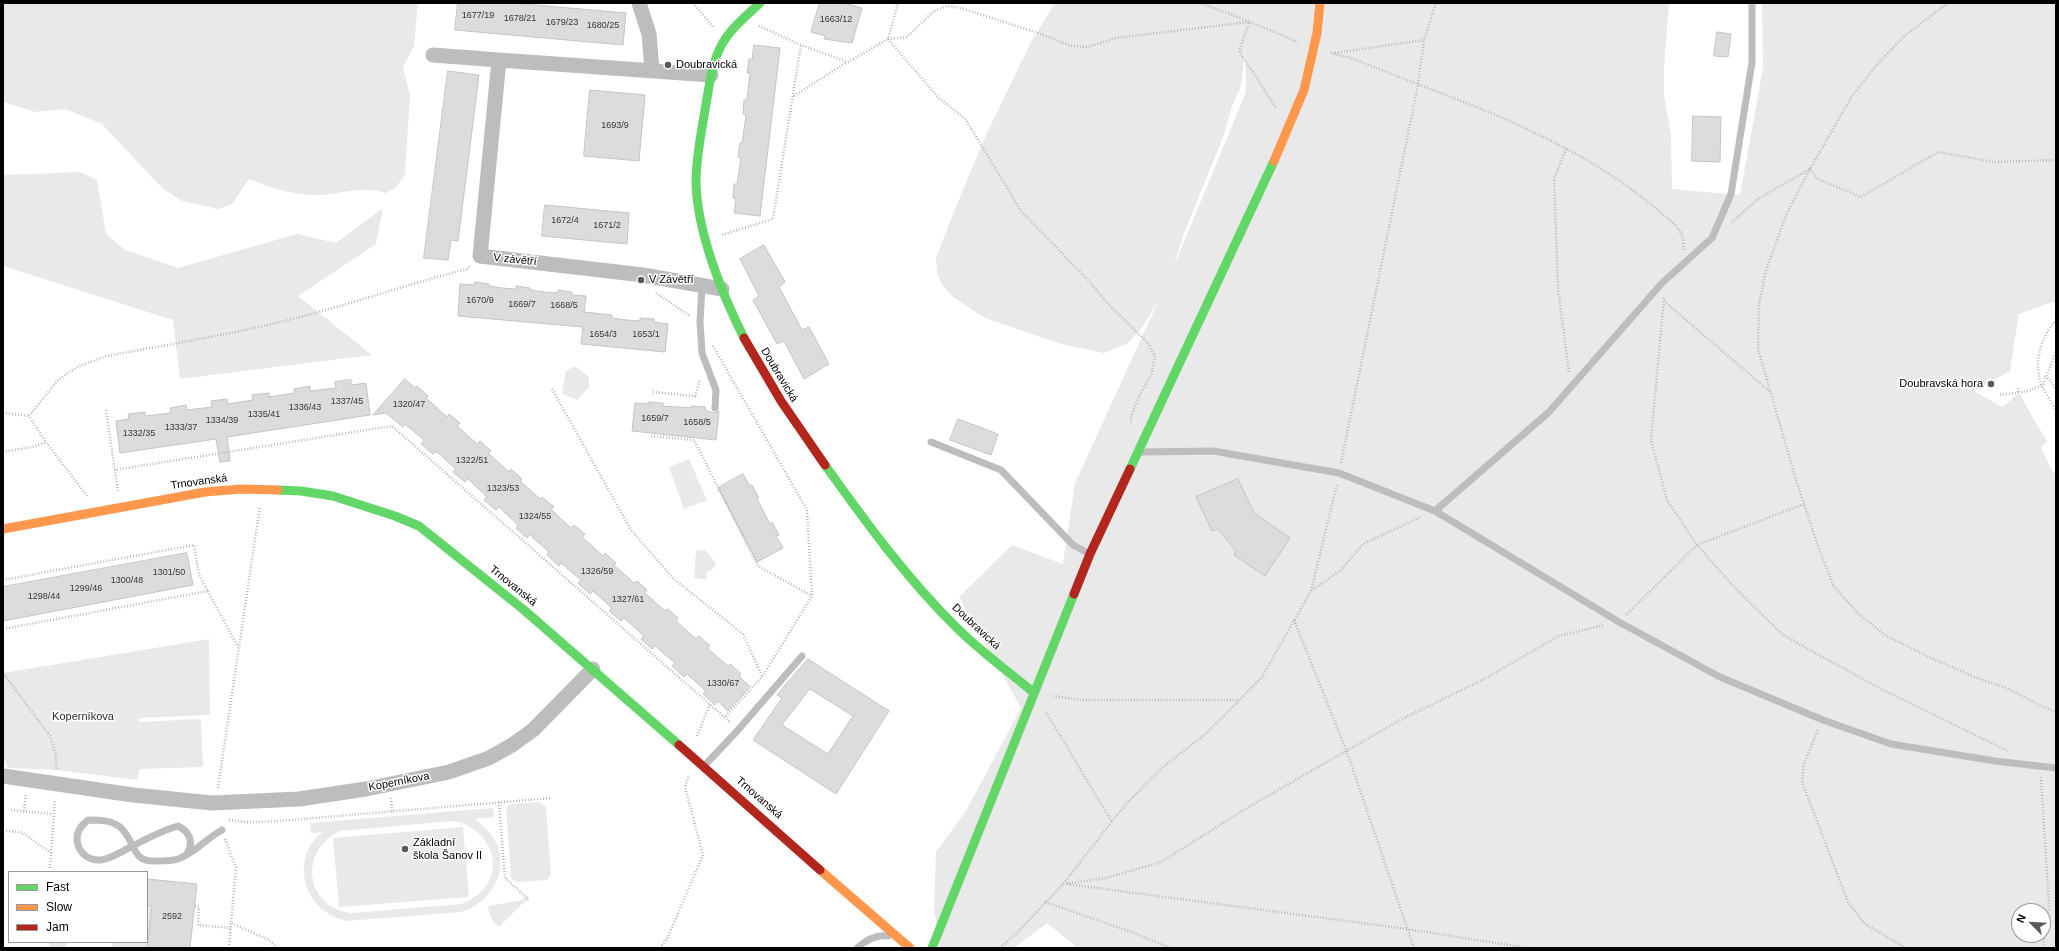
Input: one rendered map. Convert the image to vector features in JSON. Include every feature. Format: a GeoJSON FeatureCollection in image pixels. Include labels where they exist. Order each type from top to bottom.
{"type":"FeatureCollection","features":[{"type":"Feature","properties":{"kind":"street"},"geometry":{"type":"LineString","coordinates":[[639,3],[649,34],[652,70]]}},
{"type":"Feature","properties":{"kind":"street","name":"Doubravická"},"geometry":{"type":"LineString","coordinates":[[760,3],[742,19],[724,40],[711,75],[700,140],[696,190],[706,240],[722,289],[758,366],[803,438],[909,577],[972,643],[1034,693]]}},
{"type":"Feature","properties":{"kind":"street"},"geometry":{"type":"LineString","coordinates":[[932,948],[1090,554],[1264,183],[1304,90],[1314,48],[1320,3]]}},
{"type":"Feature","properties":{"kind":"street"},"geometry":{"type":"LineString","coordinates":[[433,55],[711,75]]}},
{"type":"Feature","properties":{"kind":"street","name":"V závětří"},"geometry":{"type":"LineString","coordinates":[[499,60],[480,256],[647,276],[722,289]]}},
{"type":"Feature","properties":{"kind":"street","name":"Trnovanská"},"geometry":{"type":"LineString","coordinates":[[3,529],[89,512],[205,492],[263,489],[300,491],[333,496],[395,516],[419,526],[524,610],[593,669],[896,938],[910,948]]}},
{"type":"Feature","properties":{"kind":"street","name":"Koperníkova"},"geometry":{"type":"LineString","coordinates":[[3,776],[133,795],[216,803],[299,799],[366,789],[449,772],[489,758],[528,734],[593,669]]}},
{"type":"Feature","properties":{"kind":"lane"},"geometry":{"type":"LineString","coordinates":[[1435,511],[1549,412],[1654,292],[1712,238],[1731,194],[1752,62],[1752,3]]}},
{"type":"Feature","properties":{"kind":"lane"},"geometry":{"type":"LineString","coordinates":[[702,286],[700,322],[705,359],[716,390],[715,408]]}},
{"type":"Feature","properties":{"kind":"lane"},"geometry":{"type":"LineString","coordinates":[[931,442],[1001,470],[1073,545],[1090,554]]}},
{"type":"Feature","properties":{"kind":"lane"},"geometry":{"type":"LineString","coordinates":[[1137,452],[1213,451],[1339,473],[1435,511],[1619,622],[1720,677],[1823,720],[1891,744],[1995,761],[2056,768]]}},
{"type":"Feature","properties":{"kind":"lane"},"geometry":{"type":"LineString","coordinates":[[704,766],[738,730],[802,656]]}},
{"type":"Feature","properties":{"kind":"lane"},"geometry":{"type":"LineString","coordinates":[[187,854],[191,847],[191,840],[188,833],[178,826],[169,828],[133,846],[103,860],[86,856],[80,850],[77,842],[77,833],[82,825],[88,820],[108,821],[119,826],[133,846],[140,858],[145,861],[171,860],[187,854],[222,830]]}},
{"type":"Feature","properties":{"kind":"lane"},"geometry":{"type":"LineString","coordinates":[[857,948],[870,939],[880,935],[896,938]]}},
{"type":"Feature","properties":{"kind":"path"},"geometry":{"type":"LineString","coordinates":[[693,3],[724,40]]}},
{"type":"Feature","properties":{"kind":"path"},"geometry":{"type":"LineString","coordinates":[[888,39],[898,3]]}},
{"type":"Feature","properties":{"kind":"path"},"geometry":{"type":"LineString","coordinates":[[1200,3],[1314,48],[1351,58],[1524,127],[1588,160],[1636,192],[1674,225],[1683,238],[1684,253],[1675,271]]}},
{"type":"Feature","properties":{"kind":"path"},"geometry":{"type":"LineString","coordinates":[[1000,948],[1063,884],[1125,805],[1163,767],[1208,732],[1262,677],[1311,591],[1339,473],[1418,85],[1424,40],[1436,3]]}},
{"type":"Feature","properties":{"kind":"path"},"geometry":{"type":"LineString","coordinates":[[1948,3],[1904,37],[1876,66],[1852,96],[1810,169],[1787,213],[1766,270],[1759,304],[1758,349],[1804,504],[1834,587],[1860,615],[1885,634],[1929,657],[1974,677],[2007,688],[2041,706],[2056,712]]}},
{"type":"Feature","properties":{"kind":"path"},"geometry":{"type":"LineString","coordinates":[[794,96],[888,39],[907,37],[934,12],[947,6],[976,13],[1072,46],[1088,46],[1116,38],[1250,22]]}},
{"type":"Feature","properties":{"kind":"path"},"geometry":{"type":"LineString","coordinates":[[742,19],[801,45],[848,62]]}},
{"type":"Feature","properties":{"kind":"path"},"geometry":{"type":"LineString","coordinates":[[1250,22],[1239,51],[1288,126]]}},
{"type":"Feature","properties":{"kind":"path"},"geometry":{"type":"LineString","coordinates":[[888,39],[938,97],[966,120],[1021,211],[1088,280],[1110,306],[1147,342],[1155,356],[1152,373],[1139,396],[1131,416],[1132,430]]}},
{"type":"Feature","properties":{"kind":"path"},"geometry":{"type":"LineString","coordinates":[[1332,53],[1424,40]]}},
{"type":"Feature","properties":{"kind":"path"},"geometry":{"type":"LineString","coordinates":[[706,240],[773,219],[801,45]]}},
{"type":"Feature","properties":{"kind":"path"},"geometry":{"type":"LineString","coordinates":[[1566,149],[1554,179],[1558,289],[1571,387]]}},
{"type":"Feature","properties":{"kind":"path"},"geometry":{"type":"LineString","coordinates":[[1810,169],[1818,179],[1861,197],[1938,152],[1995,162],[2056,160]]}},
{"type":"Feature","properties":{"kind":"path"},"geometry":{"type":"LineString","coordinates":[[1712,238],[1758,199],[1810,169]]}},
{"type":"Feature","properties":{"kind":"path"},"geometry":{"type":"LineString","coordinates":[[29,416],[58,380],[79,366],[100,358],[278,322],[354,303],[405,284],[466,269],[480,256]]}},
{"type":"Feature","properties":{"kind":"path"},"geometry":{"type":"LineString","coordinates":[[647,276],[646,287],[700,322],[807,510],[812,596],[762,677],[725,717]]}},
{"type":"Feature","properties":{"kind":"path"},"geometry":{"type":"LineString","coordinates":[[1666,280],[1651,440],[1667,500],[1697,545],[1734,587],[1783,635],[1881,689],[2013,753]]}},
{"type":"Feature","properties":{"kind":"path"},"geometry":{"type":"LineString","coordinates":[[1654,292],[1770,392]]}},
{"type":"Feature","properties":{"kind":"path"},"geometry":{"type":"LineString","coordinates":[[2056,320],[2050,326],[2040,348],[2038,365],[2040,382],[2056,410]]}},
{"type":"Feature","properties":{"kind":"path"},"geometry":{"type":"LineString","coordinates":[[653,392],[695,396],[705,359],[716,351]]}},
{"type":"Feature","properties":{"kind":"path"},"geometry":{"type":"LineString","coordinates":[[2043,385],[2045,376],[2056,351]]}},
{"type":"Feature","properties":{"kind":"path"},"geometry":{"type":"LineString","coordinates":[[2045,376],[2052,380],[2056,391]]}},
{"type":"Feature","properties":{"kind":"path"},"geometry":{"type":"LineString","coordinates":[[2000,395],[2043,385]]}},
{"type":"Feature","properties":{"kind":"path"},"geometry":{"type":"LineString","coordinates":[[2018,392],[2019,387]]}},
{"type":"Feature","properties":{"kind":"path"},"geometry":{"type":"LineString","coordinates":[[552,389],[631,530],[674,579],[743,634],[762,677]]}},
{"type":"Feature","properties":{"kind":"path"},"geometry":{"type":"LineString","coordinates":[[106,410],[120,507]]}},
{"type":"Feature","properties":{"kind":"path"},"geometry":{"type":"LineString","coordinates":[[3,413],[29,416]]}},
{"type":"Feature","properties":{"kind":"path"},"geometry":{"type":"LineString","coordinates":[[29,416],[46,442],[86,493],[89,512]]}},
{"type":"Feature","properties":{"kind":"path"},"geometry":{"type":"LineString","coordinates":[[651,436],[694,440],[758,566],[812,596]]}},
{"type":"Feature","properties":{"kind":"path"},"geometry":{"type":"LineString","coordinates":[[3,452],[32,448],[46,442]]}},
{"type":"Feature","properties":{"kind":"path"},"geometry":{"type":"LineString","coordinates":[[216,803],[263,489]]}},
{"type":"Feature","properties":{"kind":"path"},"geometry":{"type":"LineString","coordinates":[[1063,884],[1106,878],[1161,862],[1252,805],[1348,752],[1402,719],[1486,678],[1559,636],[1619,622],[1697,545],[1804,504]]}},
{"type":"Feature","properties":{"kind":"path"},"geometry":{"type":"LineString","coordinates":[[1311,591],[1341,570],[1363,544],[1435,511]]}},
{"type":"Feature","properties":{"kind":"path"},"geometry":{"type":"LineString","coordinates":[[3,580],[194,545],[199,575],[238,648]]}},
{"type":"Feature","properties":{"kind":"path"},"geometry":{"type":"LineString","coordinates":[[3,629],[208,591]]}},
{"type":"Feature","properties":{"kind":"path"},"geometry":{"type":"LineString","coordinates":[[1294,620],[1348,752],[1414,948]]}},
{"type":"Feature","properties":{"kind":"path"},"geometry":{"type":"LineString","coordinates":[[3,673],[50,736],[55,752],[57,770],[50,868]]}},
{"type":"Feature","properties":{"kind":"path"},"geometry":{"type":"LineString","coordinates":[[1034,693],[1082,700],[1238,700]]}},
{"type":"Feature","properties":{"kind":"path"},"geometry":{"type":"LineString","coordinates":[[1034,693],[1112,822]]}},
{"type":"Feature","properties":{"kind":"path"},"geometry":{"type":"LineString","coordinates":[[687,751],[695,741],[710,704]]}},
{"type":"Feature","properties":{"kind":"path"},"geometry":{"type":"LineString","coordinates":[[1823,720],[1804,763],[1802,782],[1848,902],[1865,924],[1906,948]]}},
{"type":"Feature","properties":{"kind":"path"},"geometry":{"type":"LineString","coordinates":[[2041,766],[2044,855],[2049,905],[2043,948]]}},
{"type":"Feature","properties":{"kind":"path"},"geometry":{"type":"LineString","coordinates":[[660,948],[667,939],[703,855],[685,787],[692,770]]}},
{"type":"Feature","properties":{"kind":"path"},"geometry":{"type":"LineString","coordinates":[[229,948],[236,868],[218,820],[247,822],[279,821],[551,798]]}},
{"type":"Feature","properties":{"kind":"path"},"geometry":{"type":"LineString","coordinates":[[499,802],[505,878],[527,898]]}},
{"type":"Feature","properties":{"kind":"path"},"geometry":{"type":"LineString","coordinates":[[11,810],[54,814]]}},
{"type":"Feature","properties":{"kind":"path"},"geometry":{"type":"LineString","coordinates":[[3,830],[23,833],[51,853]]}},
{"type":"Feature","properties":{"kind":"path"},"geometry":{"type":"LineString","coordinates":[[1063,884],[1407,929],[1528,948]]}},
{"type":"Feature","properties":{"kind":"path"},"geometry":{"type":"LineString","coordinates":[[1045,902],[1129,931],[1171,948]]}},
{"type":"Feature","properties":{"kind":"path"},"geometry":{"type":"LineString","coordinates":[[195,906],[199,907],[198,925],[231,928]]}},
{"type":"Feature","properties":{"kind":"path"},"geometry":{"type":"LineString","coordinates":[[231,923],[261,936],[278,948]]}},
{"type":"Feature","properties":{"kind":"green space"},"geometry":{"type":"Polygon","coordinates":[[[3,3],[418,3],[414,46],[403,67],[410,95],[405,175],[396,187],[386,193],[359,190],[324,195],[306,195],[281,190],[249,179],[232,204],[218,209],[182,201],[162,188],[102,124],[65,109],[35,112],[3,102],[3,3]]]}},
{"type":"Feature","properties":{"kind":"green space"},"geometry":{"type":"Polygon","coordinates":[[[1055,3],[1669,3],[1664,68],[1664,95],[1671,135],[1672,189],[1740,195],[1763,68],[1762,3],[2056,3],[2056,301],[2019,314],[2010,371],[1974,391],[2002,407],[2019,393],[2047,442],[2041,447],[2053,473],[2056,470],[2056,948],[1078,948],[1047,923],[1014,948],[940,948],[934,909],[936,852],[967,809],[1021,708],[959,597],[1012,545],[1063,564],[1075,483],[1158,302],[1140,330],[1128,343],[1104,353],[1061,344],[985,318],[953,297],[943,286],[937,274],[936,258],[986,135],[1031,42],[1055,3]],[[1245,51],[1241,86],[1232,106],[1224,135],[1184,233],[1174,266],[1246,92],[1245,51]]]}},
{"type":"Feature","properties":{"kind":"green space"},"geometry":{"type":"Polygon","coordinates":[[[80,172],[97,180],[106,234],[125,250],[178,268],[297,234],[336,243],[383,208],[376,244],[298,296],[372,355],[180,379],[173,320],[3,266],[3,175],[80,172]]]}},
{"type":"Feature","properties":{"kind":"green space"},"geometry":{"type":"Polygon","coordinates":[[[575,366],[589,377],[589,387],[577,400],[562,394],[566,371],[575,366]]]}},
{"type":"Feature","properties":{"kind":"green space"},"geometry":{"type":"Polygon","coordinates":[[[689,459],[707,500],[684,509],[669,467],[689,459]]]}},
{"type":"Feature","properties":{"kind":"green space"},"geometry":{"type":"Polygon","coordinates":[[[705,550],[716,563],[713,569],[706,573],[707,580],[694,578],[696,551],[705,550]]]}},
{"type":"Feature","properties":{"kind":"green space","name":"Koperníkova"},"geometry":{"type":"Polygon","coordinates":[[[209,639],[210,715],[139,718],[139,722],[201,719],[203,767],[140,769],[137,780],[57,770],[8,768],[3,757],[3,673],[209,639]]]}},
{"type":"Feature","properties":{"kind":"green space"},"geometry":{"type":"Polygon","coordinates":[[[539,802],[546,807],[551,875],[547,880],[517,882],[511,878],[506,808],[510,804],[539,802]]]}},
{"type":"Feature","properties":{"kind":"green space"},"geometry":{"type":"Polygon","coordinates":[[[493,808],[494,817],[475,819],[489,832],[496,842],[500,853],[501,864],[499,875],[489,894],[481,902],[461,912],[346,921],[334,917],[323,910],[315,902],[305,882],[305,860],[308,850],[314,840],[323,832],[311,833],[310,823],[493,808]],[[454,821],[340,831],[327,840],[318,852],[313,864],[313,878],[316,890],[324,901],[336,909],[352,913],[461,904],[476,896],[486,887],[492,873],[493,863],[487,844],[473,829],[454,821]]]}},
{"type":"Feature","properties":{"kind":"green space"},"geometry":{"type":"Polygon","coordinates":[[[463,827],[469,897],[339,907],[333,838],[463,827]]]}},
{"type":"Feature","properties":{"kind":"green space"},"geometry":{"type":"Polygon","coordinates":[[[525,896],[529,897],[529,901],[525,901],[499,927],[494,923],[488,906],[523,900],[525,896]]]}},
{"type":"Feature","properties":{"kind":"green space"},"geometry":{"type":"Polygon","coordinates":[[[148,905],[152,906],[148,940],[148,905]]]}},
{"type":"Feature","properties":{"kind":"green space"},"geometry":{"type":"Polygon","coordinates":[[[50,943],[66,943],[66,948],[49,948],[50,943]]]}},
{"type":"Feature","properties":{"kind":"green space"},"geometry":{"type":"Polygon","coordinates":[[[113,943],[148,943],[147,948],[112,948],[113,943]]]}},
{"type":"Feature","properties":{"kind":"building"},"geometry":{"type":"Polygon","coordinates":[[[458,3],[513,3],[626,13],[623,45],[455,30],[458,3]]]}},
{"type":"Feature","properties":{"kind":"building"},"geometry":{"type":"Polygon","coordinates":[[[820,3],[844,3],[862,8],[852,43],[824,39],[825,36],[811,32],[820,3]]]}},
{"type":"Feature","properties":{"kind":"building"},"geometry":{"type":"Polygon","coordinates":[[[1717,32],[1731,34],[1728,57],[1714,56],[1717,32]]]}},
{"type":"Feature","properties":{"kind":"building"},"geometry":{"type":"Polygon","coordinates":[[[754,45],[780,48],[760,216],[734,213],[736,199],[733,198],[734,184],[737,184],[741,158],[738,157],[740,143],[742,143],[746,115],[743,114],[744,100],[747,100],[750,73],[747,73],[749,59],[752,59],[754,45]]]}},
{"type":"Feature","properties":{"kind":"building"},"geometry":{"type":"Polygon","coordinates":[[[448,71],[479,75],[458,241],[451,240],[448,260],[424,258],[448,71]]]}},
{"type":"Feature","properties":{"kind":"building"},"geometry":{"type":"Polygon","coordinates":[[[590,90],[645,95],[639,161],[584,156],[590,90]]]}},
{"type":"Feature","properties":{"kind":"building"},"geometry":{"type":"Polygon","coordinates":[[[1693,116],[1721,117],[1720,162],[1692,161],[1693,116]]]}},
{"type":"Feature","properties":{"kind":"building"},"geometry":{"type":"Polygon","coordinates":[[[545,205],[629,213],[627,244],[542,236],[545,205]]]}},
{"type":"Feature","properties":{"kind":"building"},"geometry":{"type":"Polygon","coordinates":[[[764,245],[785,282],[779,287],[802,330],[809,327],[829,364],[804,379],[784,341],[777,344],[753,300],[759,296],[740,259],[764,245]]]}},
{"type":"Feature","properties":{"kind":"building"},"geometry":{"type":"Polygon","coordinates":[[[475,282],[502,288],[516,289],[516,286],[544,292],[557,293],[558,290],[572,292],[572,295],[586,296],[584,312],[612,315],[612,318],[626,320],[640,321],[640,318],[654,319],[654,322],[668,324],[665,352],[581,344],[583,327],[458,316],[460,284],[474,285],[475,282]]]}},
{"type":"Feature","properties":{"kind":"building"},"geometry":{"type":"Polygon","coordinates":[[[405,379],[415,388],[417,386],[428,396],[426,398],[447,417],[449,414],[460,423],[457,426],[477,444],[480,441],[491,451],[488,453],[509,472],[511,469],[522,479],[520,481],[540,499],[542,497],[554,507],[551,509],[571,528],[574,525],[585,534],[582,537],[603,556],[605,553],[616,563],[614,565],[634,583],[637,581],[647,590],[645,593],[665,611],[668,609],[678,618],[676,621],[696,639],[699,636],[710,646],[707,648],[728,666],[730,664],[741,674],[739,676],[750,687],[728,711],[718,701],[715,705],[703,694],[706,691],[687,674],[684,677],[672,666],[675,663],[655,646],[652,649],[641,639],[644,636],[624,618],[621,621],[609,611],[612,608],[593,591],[590,594],[578,583],[581,580],[561,563],[559,566],[547,555],[549,552],[530,535],[527,538],[516,528],[518,525],[499,507],[496,510],[484,500],[487,497],[468,479],[465,482],[453,472],[456,469],[436,451],[433,454],[421,444],[424,440],[405,424],[403,427],[386,413],[373,415],[405,379]]]}},
{"type":"Feature","properties":{"kind":"building"},"geometry":{"type":"Polygon","coordinates":[[[351,380],[351,385],[366,383],[370,415],[227,437],[230,461],[220,462],[216,439],[120,453],[116,421],[129,419],[128,414],[145,412],[145,416],[171,413],[170,408],[186,405],[187,410],[212,407],[211,401],[227,399],[227,404],[253,400],[252,395],[269,393],[269,397],[294,393],[294,389],[310,386],[310,391],[336,388],[335,382],[351,380]]]}},
{"type":"Feature","properties":{"kind":"building"},"geometry":{"type":"Polygon","coordinates":[[[649,402],[663,403],[663,406],[691,408],[691,406],[705,407],[705,410],[714,413],[719,411],[716,440],[632,431],[635,403],[649,404],[649,402]]]}},
{"type":"Feature","properties":{"kind":"building"},"geometry":{"type":"Polygon","coordinates":[[[958,419],[998,434],[991,455],[950,440],[958,419]]]}},
{"type":"Feature","properties":{"kind":"building"},"geometry":{"type":"Polygon","coordinates":[[[743,474],[750,486],[752,485],[759,498],[757,499],[770,524],[772,522],[779,535],[776,536],[783,548],[757,562],[718,488],[743,474]]]}},
{"type":"Feature","properties":{"kind":"building"},"geometry":{"type":"Polygon","coordinates":[[[1238,479],[1254,513],[1290,538],[1265,576],[1234,555],[1236,551],[1218,529],[1212,531],[1196,497],[1238,479]]]}},
{"type":"Feature","properties":{"kind":"building"},"geometry":{"type":"Polygon","coordinates":[[[187,553],[193,585],[3,621],[3,587],[187,553]]]}},
{"type":"Feature","properties":{"kind":"building"},"geometry":{"type":"Polygon","coordinates":[[[808,659],[889,711],[836,794],[753,740],[782,698],[777,695],[808,659]],[[810,689],[782,725],[828,754],[853,716],[810,689]]]}},
{"type":"Feature","properties":{"kind":"building"},"geometry":{"type":"Polygon","coordinates":[[[148,879],[197,884],[190,948],[147,948],[152,906],[148,905],[148,879]]]}},
{"type":"Feature","properties":{"kind":"traffic: fast"},"geometry":{"type":"LineString","coordinates":[[744,338],[719,282],[706,242],[697,201],[696,173],[709,86],[718,53],[721,46],[734,28],[760,3]]}},
{"type":"Feature","properties":{"kind":"traffic: fast"},"geometry":{"type":"LineString","coordinates":[[1130,469],[1274,161]]}},
{"type":"Feature","properties":{"kind":"traffic: fast"},"geometry":{"type":"LineString","coordinates":[[825,465],[887,549],[921,590],[957,628],[1034,693]]}},
{"type":"Feature","properties":{"kind":"traffic: fast"},"geometry":{"type":"LineString","coordinates":[[278,490],[301,491],[333,496],[395,516],[419,526],[524,610],[679,745]]}},
{"type":"Feature","properties":{"kind":"traffic: fast"},"geometry":{"type":"LineString","coordinates":[[932,948],[1074,594]]}},
{"type":"Feature","properties":{"kind":"traffic: slow"},"geometry":{"type":"LineString","coordinates":[[1274,161],[1304,90],[1317,33],[1320,3]]}},
{"type":"Feature","properties":{"kind":"traffic: slow"},"geometry":{"type":"LineString","coordinates":[[3,529],[205,492],[241,489],[278,490]]}},
{"type":"Feature","properties":{"kind":"traffic: slow"},"geometry":{"type":"LineString","coordinates":[[820,870],[910,948]]}},
{"type":"Feature","properties":{"kind":"traffic: jam"},"geometry":{"type":"LineString","coordinates":[[744,338],[781,401],[825,465]]}},
{"type":"Feature","properties":{"kind":"traffic: jam"},"geometry":{"type":"LineString","coordinates":[[1074,594],[1090,554],[1130,469]]}},
{"type":"Feature","properties":{"kind":"traffic: jam"},"geometry":{"type":"LineString","coordinates":[[679,745],[820,870]]}},
{"type":"Feature","properties":{"kind":"place","name":"Doubravická"},"geometry":{"type":"Point","coordinates":[668,65]}},
{"type":"Feature","properties":{"kind":"place","name":"V Závětří"},"geometry":{"type":"Point","coordinates":[641,280]}},
{"type":"Feature","properties":{"kind":"place","name":"Doubravská hora"},"geometry":{"type":"Point","coordinates":[1991,384]}},
{"type":"Feature","properties":{"kind":"place","name":"Základní škola Šanov II"},"geometry":{"type":"Point","coordinates":[405,849]}}]}
